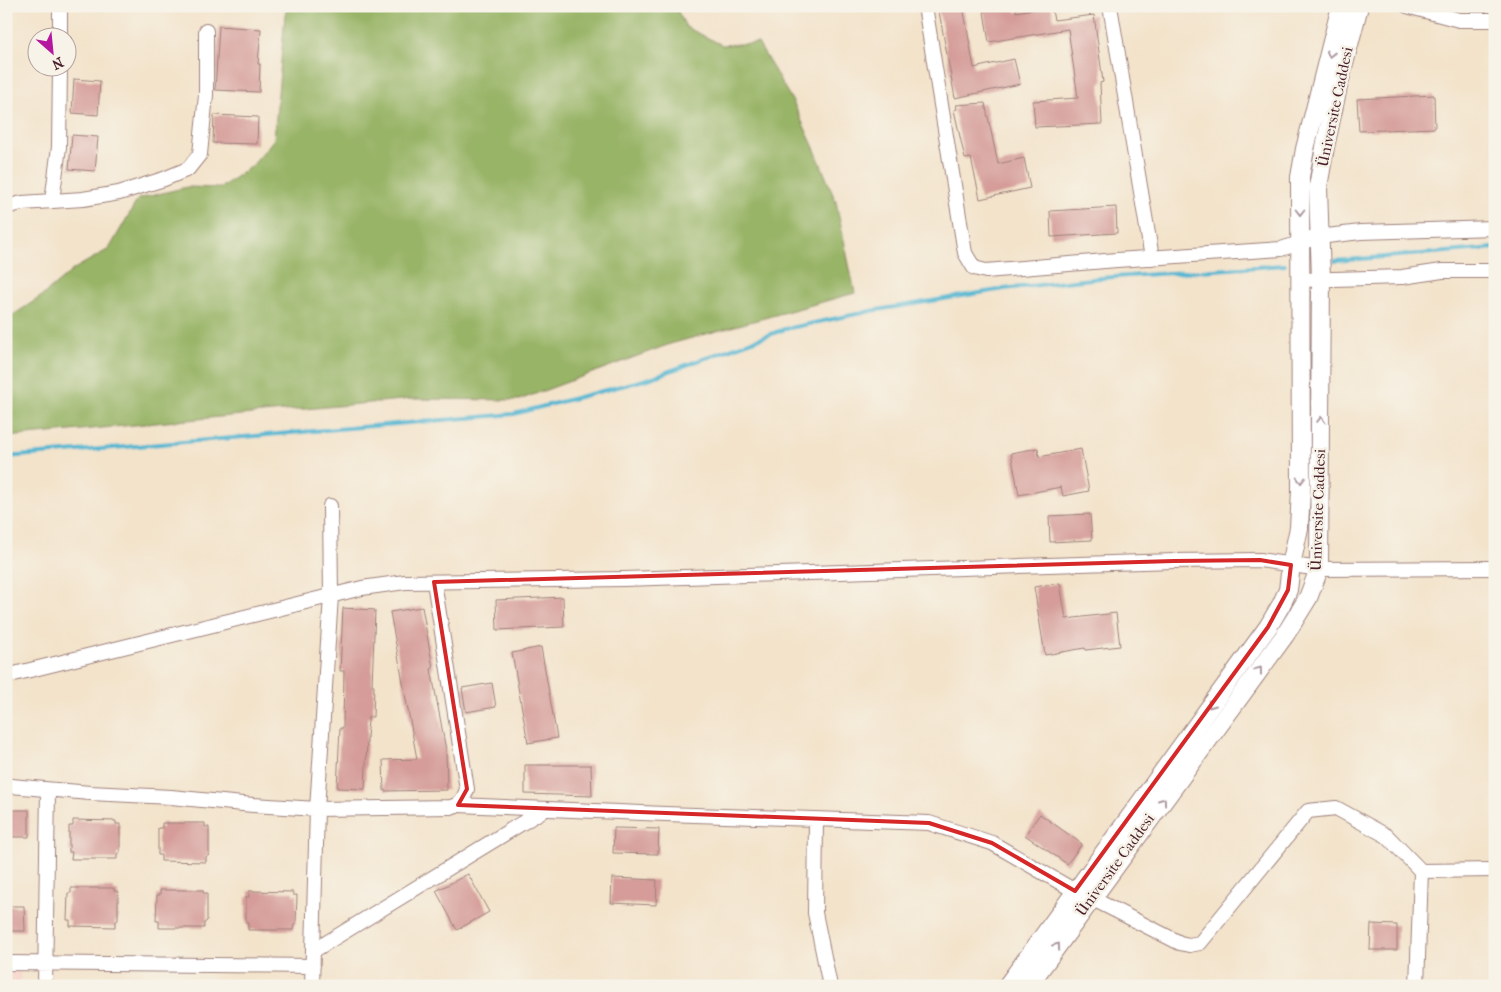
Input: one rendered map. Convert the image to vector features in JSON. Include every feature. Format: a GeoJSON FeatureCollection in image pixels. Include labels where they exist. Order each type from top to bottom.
{"type":"FeatureCollection","features":[{"type":"Feature","properties":{"kind":"main road"},"geometry":{"type":"LineString","coordinates":[[1007,986],[1083,895],[1268,627],[1282,605],[1288,590],[1299,528],[1301,490],[1300,177],[1305,149],[1341,6]]}},
{"type":"Feature","properties":{"kind":"main road","name":"Üniversite Caddesi"},"geometry":{"type":"LineString","coordinates":[[1028,986],[1083,895],[1286,635],[1308,598],[1319,570],[1321,278],[1318,237],[1318,187],[1325,147],[1359,6]]}},
{"type":"Feature","properties":{"kind":"street"},"geometry":{"type":"LineString","coordinates":[[60,6],[60,28]]}},
{"type":"Feature","properties":{"kind":"street"},"geometry":{"type":"LineString","coordinates":[[925,6],[965,253],[974,268],[986,271],[1281,249],[1318,237],[1370,232],[1495,228]]}},
{"type":"Feature","properties":{"kind":"street"},"geometry":{"type":"LineString","coordinates":[[1110,6],[1152,258]]}},
{"type":"Feature","properties":{"kind":"street"},"geometry":{"type":"LineString","coordinates":[[1407,6],[1459,20],[1495,20]]}},
{"type":"Feature","properties":{"kind":"street"},"geometry":{"type":"LineString","coordinates":[[6,207],[22,203],[83,200],[119,193],[164,179],[188,169],[200,154],[206,95],[206,31]]}},
{"type":"Feature","properties":{"kind":"street"},"geometry":{"type":"LineString","coordinates":[[52,201],[59,147],[60,78]]}},
{"type":"Feature","properties":{"kind":"street"},"geometry":{"type":"LineString","coordinates":[[1300,280],[1402,277],[1442,270],[1495,270]]}},
{"type":"Feature","properties":{"kind":"street"},"geometry":{"type":"LineString","coordinates":[[312,986],[317,809],[331,596],[330,506]]}},
{"type":"Feature","properties":{"kind":"street"},"geometry":{"type":"LineString","coordinates":[[6,676],[362,588],[405,582],[624,579],[1174,561],[1260,560],[1319,570],[1495,568]]}},
{"type":"Feature","properties":{"kind":"street"},"geometry":{"type":"LineString","coordinates":[[434,582],[467,789],[458,805]]}},
{"type":"Feature","properties":{"kind":"street"},"geometry":{"type":"LineString","coordinates":[[6,788],[11,786],[317,809],[451,807],[458,805],[929,823],[992,844],[1083,895],[1180,943],[1189,945],[1200,943],[1308,811],[1336,808],[1387,836],[1421,871],[1417,986]]}},
{"type":"Feature","properties":{"kind":"street"},"geometry":{"type":"LineString","coordinates":[[45,986],[48,790]]}},
{"type":"Feature","properties":{"kind":"street"},"geometry":{"type":"LineString","coordinates":[[313,951],[545,809]]}},
{"type":"Feature","properties":{"kind":"street"},"geometry":{"type":"LineString","coordinates":[[816,819],[815,913],[830,986]]}},
{"type":"Feature","properties":{"kind":"street"},"geometry":{"type":"LineString","coordinates":[[1421,871],[1495,870]]}},
{"type":"Feature","properties":{"kind":"street"},"geometry":{"type":"LineString","coordinates":[[6,962],[313,966]]}},
{"type":"Feature","properties":{"kind":"highlighted area"},"geometry":{"type":"Polygon","coordinates":[[[1260,560],[1291,565],[1288,590],[1268,627],[1075,891],[992,843],[929,823],[458,805],[467,789],[434,582],[1174,561],[1260,560]]]}},
{"type":"Feature","properties":{"kind":"shaded area"},"geometry":{"type":"Polygon","coordinates":[[[6,970],[21,970],[19,986],[6,986],[6,970]]]}},
{"type":"Feature","properties":{"kind":"green space"},"geometry":{"type":"Polygon","coordinates":[[[288,6],[675,6],[686,27],[722,45],[758,43],[793,102],[836,202],[855,293],[670,344],[519,400],[412,399],[6,437],[6,309],[13,315],[42,296],[74,269],[109,249],[138,199],[187,187],[220,188],[253,165],[274,139],[285,15],[288,6]]]}},
{"type":"Feature","properties":{"kind":"building"},"geometry":{"type":"Polygon","coordinates":[[[938,6],[963,6],[974,68],[1014,59],[1020,84],[955,98],[938,6]]]}},
{"type":"Feature","properties":{"kind":"building"},"geometry":{"type":"Polygon","coordinates":[[[983,6],[1016,6],[1016,12],[1051,6],[1054,20],[1094,15],[1103,82],[1100,83],[1102,124],[1035,127],[1033,101],[1078,98],[1068,29],[989,42],[983,6]]]}},
{"type":"Feature","properties":{"kind":"building"},"geometry":{"type":"Polygon","coordinates":[[[219,26],[261,29],[258,64],[260,64],[259,92],[215,90],[219,26]]]}},
{"type":"Feature","properties":{"kind":"building"},"geometry":{"type":"Polygon","coordinates":[[[74,79],[100,81],[98,115],[72,113],[74,79]]]}},
{"type":"Feature","properties":{"kind":"building"},"geometry":{"type":"Polygon","coordinates":[[[1434,95],[1435,128],[1359,131],[1357,99],[1434,95]]]}},
{"type":"Feature","properties":{"kind":"building"},"geometry":{"type":"Polygon","coordinates":[[[985,103],[998,164],[1024,158],[1030,188],[980,199],[971,158],[965,159],[954,110],[957,109],[956,105],[985,103]]]}},
{"type":"Feature","properties":{"kind":"building"},"geometry":{"type":"Polygon","coordinates":[[[214,115],[258,117],[257,144],[213,143],[214,115]]]}},
{"type":"Feature","properties":{"kind":"building"},"geometry":{"type":"Polygon","coordinates":[[[72,135],[98,137],[95,171],[69,169],[72,135]]]}},
{"type":"Feature","properties":{"kind":"building"},"geometry":{"type":"Polygon","coordinates":[[[1116,207],[1117,233],[1051,237],[1050,211],[1116,207]]]}},
{"type":"Feature","properties":{"kind":"building"},"geometry":{"type":"Polygon","coordinates":[[[1038,448],[1039,457],[1081,449],[1089,491],[1063,496],[1061,487],[1019,495],[1011,453],[1038,448]]]}},
{"type":"Feature","properties":{"kind":"building"},"geometry":{"type":"Polygon","coordinates":[[[1090,514],[1092,540],[1050,542],[1049,516],[1090,514]]]}},
{"type":"Feature","properties":{"kind":"building"},"geometry":{"type":"Polygon","coordinates":[[[1060,583],[1066,619],[1116,613],[1120,646],[1086,650],[1085,648],[1045,655],[1034,587],[1060,583]]]}},
{"type":"Feature","properties":{"kind":"building"},"geometry":{"type":"Polygon","coordinates":[[[563,597],[564,627],[497,630],[496,600],[563,597]]]}},
{"type":"Feature","properties":{"kind":"building"},"geometry":{"type":"Polygon","coordinates":[[[422,607],[446,750],[447,790],[384,791],[383,760],[417,759],[390,612],[422,607]]]}},
{"type":"Feature","properties":{"kind":"building"},"geometry":{"type":"Polygon","coordinates":[[[343,608],[375,610],[372,685],[374,685],[373,717],[368,717],[365,789],[337,788],[340,728],[343,728],[344,671],[340,671],[343,608]]]}},
{"type":"Feature","properties":{"kind":"building"},"geometry":{"type":"Polygon","coordinates":[[[541,647],[557,738],[528,743],[512,653],[541,647]]]}},
{"type":"Feature","properties":{"kind":"building"},"geometry":{"type":"Polygon","coordinates":[[[492,683],[496,707],[466,712],[462,688],[492,683]]]}},
{"type":"Feature","properties":{"kind":"building"},"geometry":{"type":"Polygon","coordinates":[[[525,765],[591,765],[592,796],[525,794],[525,765]]]}},
{"type":"Feature","properties":{"kind":"building"},"geometry":{"type":"Polygon","coordinates":[[[6,810],[29,810],[29,837],[6,837],[6,810]]]}},
{"type":"Feature","properties":{"kind":"building"},"geometry":{"type":"Polygon","coordinates":[[[1040,814],[1082,844],[1067,864],[1025,835],[1040,814]]]}},
{"type":"Feature","properties":{"kind":"building"},"geometry":{"type":"Polygon","coordinates":[[[73,820],[116,821],[116,824],[120,824],[120,852],[117,854],[117,859],[71,859],[72,852],[69,852],[69,826],[73,826],[73,820]]]}},
{"type":"Feature","properties":{"kind":"building"},"geometry":{"type":"Polygon","coordinates":[[[162,823],[205,823],[205,827],[209,827],[209,855],[206,857],[206,862],[161,861],[161,855],[158,855],[158,828],[162,828],[162,823]]]}},
{"type":"Feature","properties":{"kind":"building"},"geometry":{"type":"Polygon","coordinates":[[[614,828],[659,829],[658,854],[613,853],[614,828]]]}},
{"type":"Feature","properties":{"kind":"building"},"geometry":{"type":"Polygon","coordinates":[[[468,874],[489,912],[457,930],[436,891],[468,874]]]}},
{"type":"Feature","properties":{"kind":"building"},"geometry":{"type":"Polygon","coordinates":[[[612,878],[657,880],[656,905],[611,903],[612,878]]]}},
{"type":"Feature","properties":{"kind":"building"},"geometry":{"type":"Polygon","coordinates":[[[71,888],[114,888],[114,891],[118,891],[118,920],[115,922],[115,927],[70,926],[70,920],[67,920],[68,893],[71,893],[71,888]]]}},
{"type":"Feature","properties":{"kind":"building"},"geometry":{"type":"Polygon","coordinates":[[[160,890],[203,890],[203,893],[207,893],[207,921],[204,923],[204,928],[159,928],[159,921],[156,921],[157,895],[160,895],[160,890]]]}},
{"type":"Feature","properties":{"kind":"building"},"geometry":{"type":"Polygon","coordinates":[[[249,891],[293,892],[293,895],[297,895],[296,923],[293,930],[248,930],[248,923],[246,923],[246,897],[249,897],[249,891]]]}},
{"type":"Feature","properties":{"kind":"building"},"geometry":{"type":"Polygon","coordinates":[[[6,906],[24,906],[25,931],[6,931],[6,906]]]}},
{"type":"Feature","properties":{"kind":"building"},"geometry":{"type":"Polygon","coordinates":[[[1371,924],[1397,925],[1397,950],[1370,950],[1371,924]]]}},
{"type":"Feature","properties":{"kind":"waterway"},"geometry":{"type":"LineString","coordinates":[[1335,261],[1495,248]]}},
{"type":"Feature","properties":{"kind":"waterway"},"geometry":{"type":"LineString","coordinates":[[6,457],[514,414],[648,379],[785,329],[871,311],[1004,289],[1100,278],[1285,265]]}}]}
